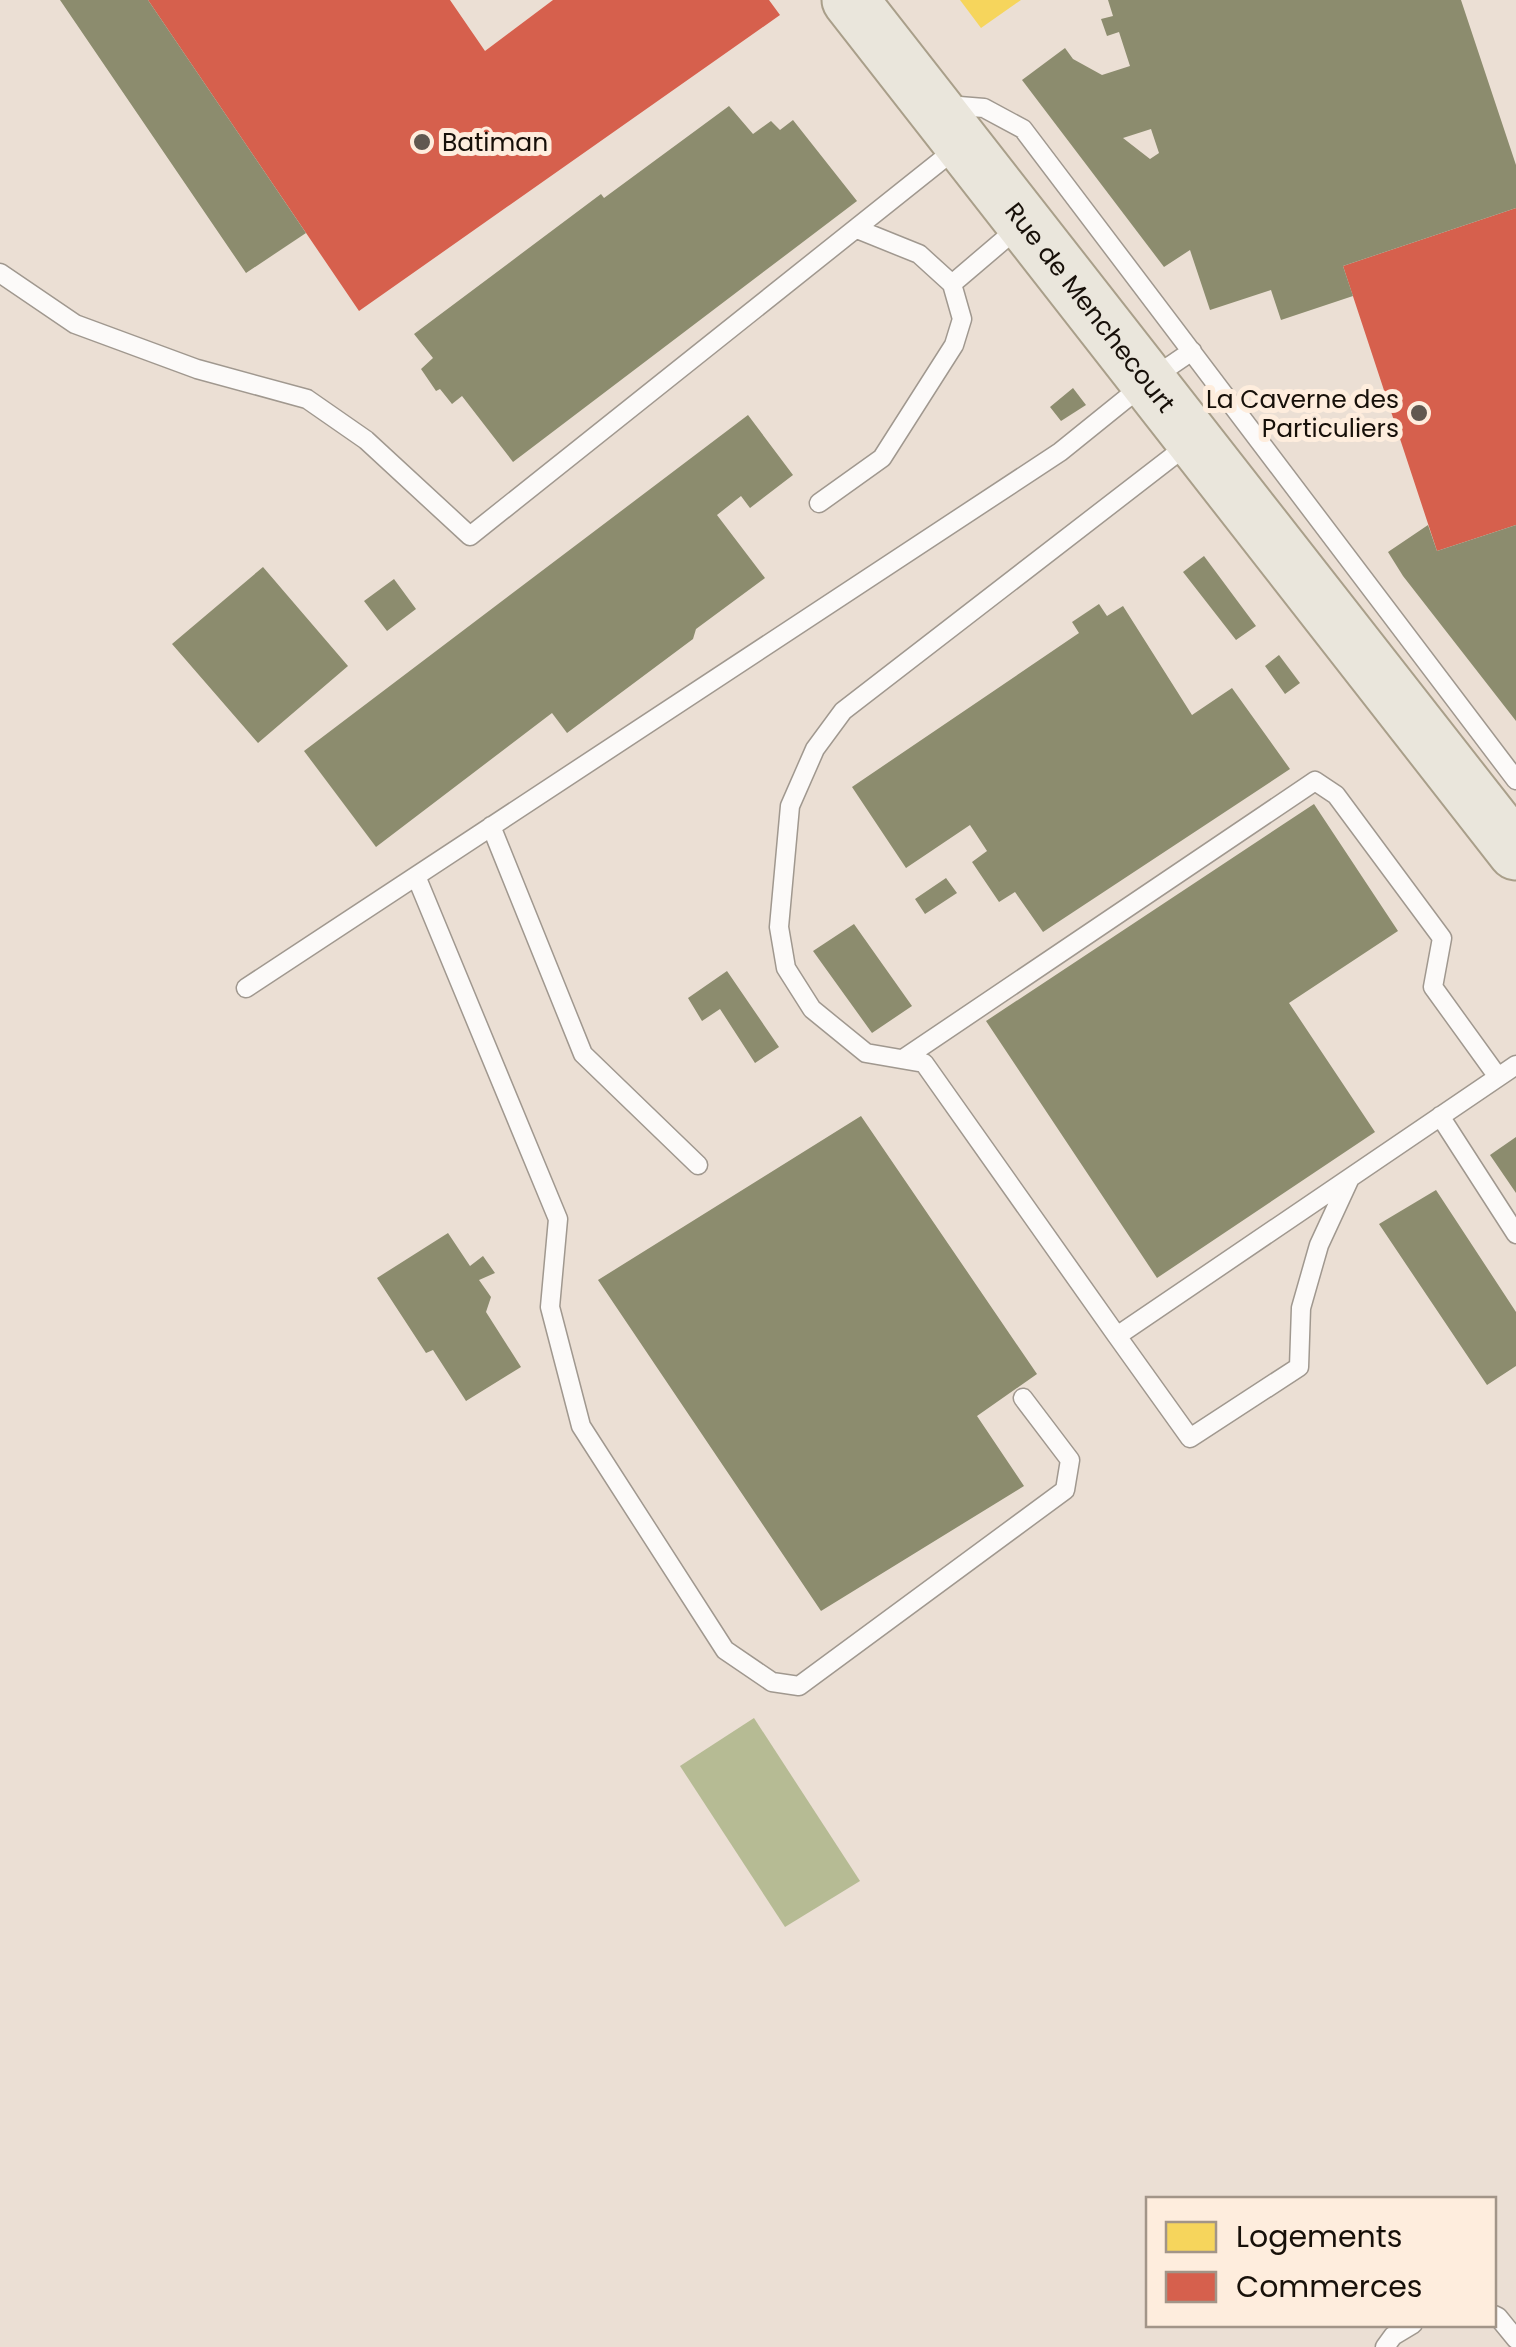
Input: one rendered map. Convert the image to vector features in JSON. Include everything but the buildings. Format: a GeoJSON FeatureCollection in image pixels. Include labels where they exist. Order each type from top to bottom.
{"type":"FeatureCollection","features":[{"type":"Feature","properties":{"kind":"main road","name":"Rue de Menchecourt"},"geometry":{"type":"LineString","coordinates":[[850,0],[1024,222],[1170,366],[1194,440],[1516,852]]}},
{"type":"Feature","properties":{"kind":"lane"},"geometry":{"type":"LineString","coordinates":[[0,272],[75,324],[197,369],[308,399],[366,440],[470,536],[857,229],[947,123],[984,108],[1023,129],[1170,366],[1516,780]]}},
{"type":"Feature","properties":{"kind":"lane"},"geometry":{"type":"LineString","coordinates":[[952,284],[1024,222]]}},
{"type":"Feature","properties":{"kind":"lane"},"geometry":{"type":"LineString","coordinates":[[819,503],[882,458],[954,345],[962,319],[952,284],[918,254],[857,229]]}},
{"type":"Feature","properties":{"kind":"lane"},"geometry":{"type":"LineString","coordinates":[[246,988],[1060,452],[1170,366]]}},
{"type":"Feature","properties":{"kind":"lane"},"geometry":{"type":"LineString","coordinates":[[1194,440],[844,711],[816,749],[790,806],[779,927],[786,968],[812,1008],[866,1053],[924,1063],[1190,1438],[1299,1367],[1301,1308],[1319,1245],[1351,1176]]}},
{"type":"Feature","properties":{"kind":"lane"},"geometry":{"type":"LineString","coordinates":[[904,1059],[1315,781],[1336,795],[1442,938],[1433,987],[1498,1077]]}},
{"type":"Feature","properties":{"kind":"lane"},"geometry":{"type":"LineString","coordinates":[[490,826],[583,1054],[698,1165]]}},
{"type":"Feature","properties":{"kind":"lane"},"geometry":{"type":"LineString","coordinates":[[416,876],[558,1218],[550,1307],[581,1426],[725,1650],[772,1682],[799,1686],[1065,1490],[1070,1460],[1023,1398]]}},
{"type":"Feature","properties":{"kind":"lane"},"geometry":{"type":"LineString","coordinates":[[1117,1336],[1516,1065]]}},
{"type":"Feature","properties":{"kind":"lane"},"geometry":{"type":"LineString","coordinates":[[1440,1116],[1516,1234]]}},
{"type":"Feature","properties":{"kind":"lane"},"geometry":{"type":"LineString","coordinates":[[1496,2316],[1516,2339]]}},
{"type":"Feature","properties":{"kind":"lane"},"geometry":{"type":"LineString","coordinates":[[1385,2347],[1393,2336],[1408,2327]]}},
{"type":"Feature","properties":{"kind":"shaded area"},"geometry":{"type":"Polygon","coordinates":[[[754,1718],[860,1881],[785,1927],[680,1766],[754,1718]]]}},
{"type":"Feature","properties":{"kind":"place","name":"Batiman"},"geometry":{"type":"Point","coordinates":[422,142]}},
{"type":"Feature","properties":{"kind":"place","name":"La Caverne des Particuliers"},"geometry":{"type":"Point","coordinates":[1419,413]}}]}
